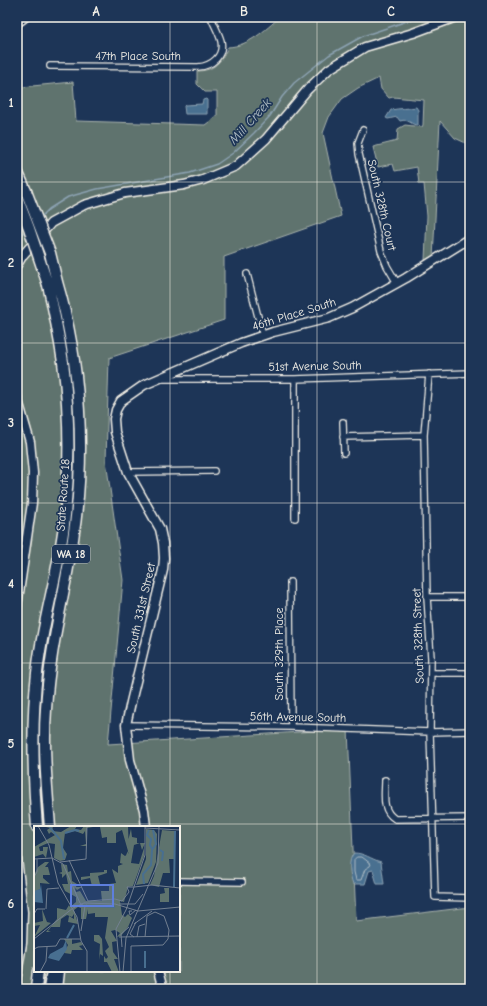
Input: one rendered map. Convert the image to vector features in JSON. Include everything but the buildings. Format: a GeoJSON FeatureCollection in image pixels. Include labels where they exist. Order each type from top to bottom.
{"type":"FeatureCollection","features":[{"type":"Feature","properties":{"kind":"highway","name":"State Route 18"},"geometry":{"type":"LineString","coordinates":[[17,171],[50,253],[57,326],[66,385],[68,441],[64,525],[39,659],[34,705],[33,761],[37,826]]}},
{"type":"Feature","properties":{"kind":"highway","name":"State Route 18"},"geometry":{"type":"LineString","coordinates":[[17,197],[52,283],[62,297],[78,399],[79,449],[77,501],[73,538],[50,664],[45,710],[46,776],[50,826]]}},
{"type":"Feature","properties":{"kind":"highway"},"geometry":{"type":"LineString","coordinates":[[36,989],[38,972]]}},
{"type":"Feature","properties":{"kind":"highway"},"geometry":{"type":"LineString","coordinates":[[49,989],[52,972]]}},
{"type":"Feature","properties":{"kind":"highway"},"geometry":{"type":"LineString","coordinates":[[57,989],[59,972]]}},
{"type":"Feature","properties":{"kind":"main road"},"geometry":{"type":"LineString","coordinates":[[17,23],[25,17]]}},
{"type":"Feature","properties":{"kind":"main road"},"geometry":{"type":"LineString","coordinates":[[17,265],[23,255],[50,223],[84,205],[125,193],[184,185],[203,180],[236,166],[266,139],[308,89],[329,69],[365,47],[413,33],[456,17]]}},
{"type":"Feature","properties":{"kind":"main road","name":"46th Place South"},"geometry":{"type":"LineString","coordinates":[[161,379],[241,343],[329,318],[352,308],[397,284],[470,238]]}},
{"type":"Feature","properties":{"kind":"main road"},"geometry":{"type":"LineString","coordinates":[[17,268],[23,255]]}},
{"type":"Feature","properties":{"kind":"main road","name":"South 331st Street"},"geometry":{"type":"LineString","coordinates":[[146,826],[144,810],[130,760],[126,726],[130,702],[163,570],[163,543],[160,529],[128,472],[115,432],[114,419],[116,410],[121,401],[129,394],[144,385],[161,379]]}},
{"type":"Feature","properties":{"kind":"main road"},"geometry":{"type":"LineString","coordinates":[[17,397],[30,442],[33,473],[32,503],[17,606]]}},
{"type":"Feature","properties":{"kind":"main road"},"geometry":{"type":"LineString","coordinates":[[17,859],[23,912],[22,943],[17,975]]}},
{"type":"Feature","properties":{"kind":"main road"},"geometry":{"type":"LineString","coordinates":[[158,972],[163,989]]}},
{"type":"Feature","properties":{"kind":"street","name":"47th Place South"},"geometry":{"type":"LineString","coordinates":[[50,66],[203,66],[211,64],[220,52],[221,41],[211,17]]}},
{"type":"Feature","properties":{"kind":"street","name":"South 328th Court"},"geometry":{"type":"LineString","coordinates":[[363,130],[358,143],[359,154],[381,251],[397,284]]}},
{"type":"Feature","properties":{"kind":"street"},"geometry":{"type":"LineString","coordinates":[[247,274],[263,336]]}},
{"type":"Feature","properties":{"kind":"street","name":"51st Avenue South"},"geometry":{"type":"LineString","coordinates":[[161,379],[295,379],[470,373]]}},
{"type":"Feature","properties":{"kind":"street","name":"South 328th Street"},"geometry":{"type":"LineString","coordinates":[[429,374],[424,435],[427,597],[431,673],[430,732],[435,897],[470,898]]}},
{"type":"Feature","properties":{"kind":"street"},"geometry":{"type":"LineString","coordinates":[[295,379],[295,518]]}},
{"type":"Feature","properties":{"kind":"street"},"geometry":{"type":"LineString","coordinates":[[343,422],[344,453]]}},
{"type":"Feature","properties":{"kind":"street"},"geometry":{"type":"LineString","coordinates":[[343,437],[424,435]]}},
{"type":"Feature","properties":{"kind":"street"},"geometry":{"type":"LineString","coordinates":[[128,472],[214,472]]}},
{"type":"Feature","properties":{"kind":"street","name":"South 329th Place"},"geometry":{"type":"LineString","coordinates":[[290,582],[291,727]]}},
{"type":"Feature","properties":{"kind":"street"},"geometry":{"type":"LineString","coordinates":[[427,597],[470,597]]}},
{"type":"Feature","properties":{"kind":"street"},"geometry":{"type":"LineString","coordinates":[[431,673],[470,673]]}},
{"type":"Feature","properties":{"kind":"street","name":"56th Avenue South"},"geometry":{"type":"LineString","coordinates":[[126,726],[291,727],[430,732],[470,731]]}},
{"type":"Feature","properties":{"kind":"street"},"geometry":{"type":"LineString","coordinates":[[385,780],[386,808],[389,815],[395,819],[470,818]]}},
{"type":"Feature","properties":{"kind":"street"},"geometry":{"type":"LineString","coordinates":[[180,881],[242,882]]}},
{"type":"Feature","properties":{"kind":"green space"},"geometry":{"type":"Polygon","coordinates":[[[280,17],[470,17],[470,145],[455,138],[440,121],[433,258],[425,260],[427,216],[424,184],[419,184],[417,167],[395,171],[393,164],[378,167],[373,147],[397,141],[398,129],[405,125],[422,127],[424,100],[393,97],[389,98],[381,89],[379,78],[358,88],[342,99],[329,117],[323,133],[341,216],[224,257],[224,320],[109,358],[106,461],[123,580],[108,744],[348,729],[356,921],[470,907],[470,989],[17,989],[17,77],[22,87],[73,82],[76,121],[205,125],[217,116],[217,92],[205,92],[197,84],[197,71],[203,71],[216,65],[223,57],[228,47],[243,44],[262,32],[280,17]]]}},
{"type":"Feature","properties":{"kind":"water"},"geometry":{"type":"Polygon","coordinates":[[[206,99],[207,114],[185,114],[185,105],[202,104],[203,100],[206,99]]]}},
{"type":"Feature","properties":{"kind":"water"},"geometry":{"type":"Polygon","coordinates":[[[416,107],[418,110],[418,125],[405,120],[400,121],[397,117],[386,118],[391,110],[416,107]]]}},
{"type":"Feature","properties":{"kind":"water"},"geometry":{"type":"Polygon","coordinates":[[[354,853],[364,855],[381,862],[384,884],[377,884],[373,870],[369,871],[365,884],[353,884],[350,873],[350,860],[354,853]]]}},
{"type":"Feature","properties":{"kind":"waterway","name":"Mill Creek"},"geometry":{"type":"LineString","coordinates":[[41,217],[49,209],[68,197],[97,189],[190,173],[217,164],[233,153],[254,133],[270,116],[282,97],[294,83],[329,55],[363,36],[419,17]]}},
{"type":"Feature","properties":{"kind":"waterway","name":"Mill Creek"},"geometry":{"type":"LineString","coordinates":[[17,239],[26,230]]}}]}
